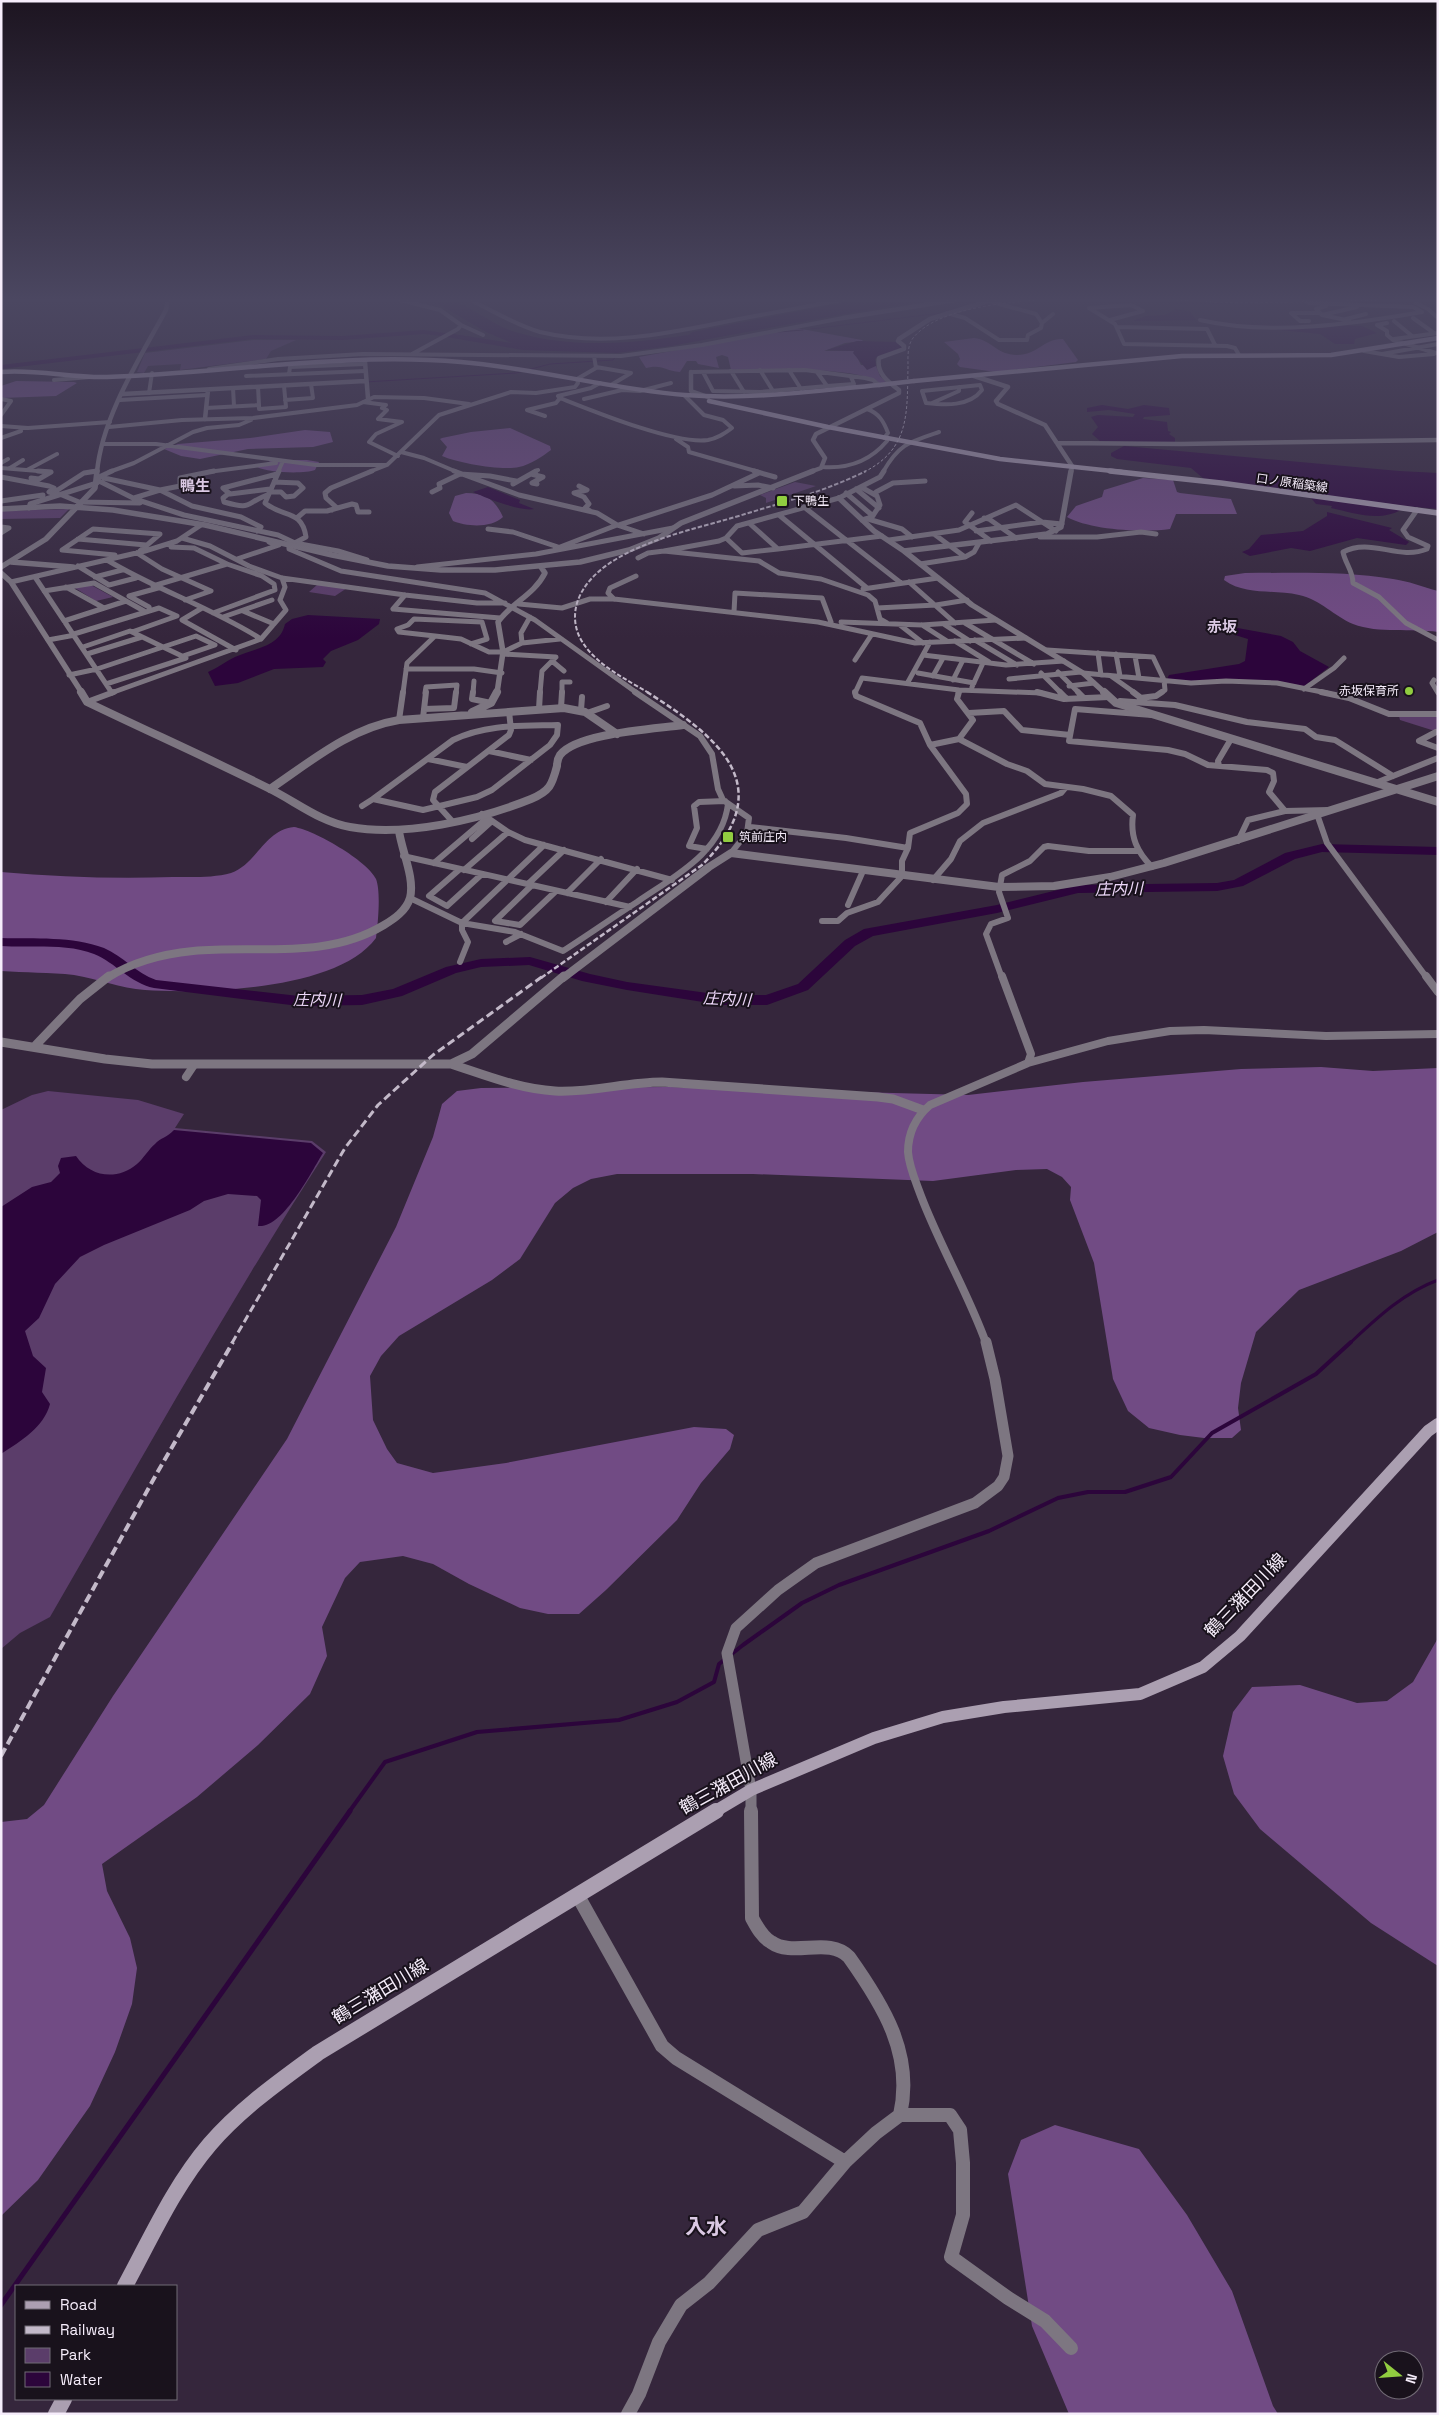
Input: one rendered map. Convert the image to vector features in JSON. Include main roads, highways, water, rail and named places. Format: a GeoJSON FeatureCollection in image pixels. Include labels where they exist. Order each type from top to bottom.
{"type":"FeatureCollection","features":[{"type":"Feature","properties":{"kind":"main road","name":"口ノ原稲築線"},"geometry":{"type":"LineString","coordinates":[[758,412],[886,439],[1000,459],[1240,486],[1438,513]]}},
{"type":"Feature","properties":{"kind":"main road","name":"鶴三潴田川線"},"geometry":{"type":"LineString","coordinates":[[126,2285],[188,2175],[210,2144],[256,2099],[318,2053],[751,1790],[874,1738],[943,1717],[1004,1707],[1140,1694],[1202,1667],[1240,1636],[1358,1506],[1428,1432],[1438,1424]]}},
{"type":"Feature","properties":{"kind":"main road"},"geometry":{"type":"LineString","coordinates":[[56,2414],[63,2400]]}},
{"type":"Feature","properties":{"kind":"water"},"geometry":{"type":"Polygon","coordinates":[[[1120,412],[1170,412],[1170,415],[1144,417],[1143,419],[1167,422],[1168,431],[1171,432],[1169,434],[1175,438],[1175,443],[1100,441],[1092,434],[1098,427],[1091,417],[1098,415],[1133,417],[1135,414],[1120,412]]]}},
{"type":"Feature","properties":{"kind":"water"},"geometry":{"type":"Polygon","coordinates":[[[1124,446],[1438,473],[1438,509],[1204,479],[1191,468],[1117,459],[1111,456],[1111,453],[1124,446]]]}},
{"type":"Feature","properties":{"kind":"water"},"geometry":{"type":"Polygon","coordinates":[[[488,487],[520,500],[519,503],[534,509],[512,507],[473,492],[488,487]]]}},
{"type":"Feature","properties":{"kind":"water"},"geometry":{"type":"Polygon","coordinates":[[[1311,498],[1401,510],[1393,514],[1375,516],[1357,514],[1331,508],[1332,506],[1316,504],[1311,498]]]}},
{"type":"Feature","properties":{"kind":"water"},"geometry":{"type":"Polygon","coordinates":[[[1327,512],[1392,528],[1389,530],[1409,542],[1406,545],[1357,538],[1310,551],[1291,548],[1250,556],[1242,552],[1249,549],[1261,535],[1303,531],[1327,516],[1327,512]]]}},
{"type":"Feature","properties":{"kind":"water"},"geometry":{"type":"Polygon","coordinates":[[[308,615],[380,619],[379,624],[358,640],[331,651],[323,659],[326,662],[323,667],[274,669],[238,683],[215,686],[208,672],[235,657],[266,646],[278,638],[285,624],[292,619],[308,615]]]}},
{"type":"Feature","properties":{"kind":"water"},"geometry":{"type":"Polygon","coordinates":[[[1232,627],[1281,636],[1293,642],[1300,651],[1329,667],[1303,687],[1292,684],[1197,682],[1167,679],[1169,675],[1239,664],[1245,661],[1248,639],[1235,635],[1232,627]]]}},
{"type":"Feature","properties":{"kind":"water"},"geometry":{"type":"Polygon","coordinates":[[[174,1130],[311,1143],[323,1153],[295,1198],[277,1219],[267,1225],[258,1226],[261,1200],[257,1196],[228,1194],[204,1201],[190,1210],[104,1245],[80,1257],[55,1284],[39,1318],[25,1331],[33,1356],[46,1368],[42,1392],[50,1404],[47,1412],[43,1420],[31,1433],[1,1454],[1,1207],[32,1187],[51,1182],[60,1173],[58,1166],[61,1158],[76,1156],[82,1163],[96,1172],[104,1174],[121,1173],[137,1164],[157,1142],[174,1130]]]}},
{"type":"Feature","properties":{"kind":"waterway","name":"庄内川"},"geometry":{"type":"LineString","coordinates":[[1,942],[63,944],[98,951],[138,977],[154,984],[299,1001],[362,1000],[397,993],[451,970],[481,963],[530,961],[587,978],[627,986],[722,1000],[767,1000],[803,987],[817,976],[850,943],[869,932],[997,909],[1078,889],[1217,887],[1238,883],[1290,856],[1322,848],[1438,851]]}},
{"type":"Feature","properties":{"kind":"waterway"},"geometry":{"type":"LineString","coordinates":[[1350,1343],[1402,1299],[1425,1285],[1438,1280]]}},
{"type":"Feature","properties":{"kind":"waterway"},"geometry":{"type":"LineString","coordinates":[[349,1812],[385,1762],[477,1732],[619,1720],[677,1702],[714,1682],[719,1664],[743,1645],[802,1603],[839,1585],[989,1531],[1058,1498],[1088,1492],[1125,1492],[1171,1477],[1212,1433],[1316,1374],[1351,1342]]}},
{"type":"Feature","properties":{"kind":"waterway"},"geometry":{"type":"LineString","coordinates":[[15,2285],[350,1811]]}},
{"type":"Feature","properties":{"kind":"waterway"},"geometry":{"type":"LineString","coordinates":[[1,2305],[15,2285]]}},
{"type":"Feature","properties":{"kind":"railway"},"geometry":{"type":"LineString","coordinates":[[865,472],[879,463],[898,441],[906,412]]}},
{"type":"Feature","properties":{"kind":"railway"},"geometry":{"type":"LineString","coordinates":[[649,693],[604,665],[589,651],[580,638],[575,613],[577,603],[587,583],[604,567],[625,554],[649,543],[806,495],[865,472]]}},
{"type":"Feature","properties":{"kind":"railway"},"geometry":{"type":"LineString","coordinates":[[541,978],[702,865],[725,837],[737,811],[738,787],[731,766],[716,746],[697,727],[647,692]]}},
{"type":"Feature","properties":{"kind":"railway"},"geometry":{"type":"LineString","coordinates":[[232,1343],[345,1148],[378,1105],[433,1055],[543,976]]}},
{"type":"Feature","properties":{"kind":"railway"},"geometry":{"type":"LineString","coordinates":[[1,1756],[157,1473],[233,1342]]}},
{"type":"Feature","properties":{"kind":"place","name":"下鴨生"},"geometry":{"type":"Point","coordinates":[782,501]}},
{"type":"Feature","properties":{"kind":"place","name":"赤坂保育所"},"geometry":{"type":"Point","coordinates":[1409,691]}},
{"type":"Feature","properties":{"kind":"place","name":"筑前庄内"},"geometry":{"type":"Point","coordinates":[728,837]}},
{"type":"Feature","properties":{"kind":"district","name":"鴨生"},"geometry":{"type":"Point","coordinates":[195,485]}},
{"type":"Feature","properties":{"kind":"district","name":"赤坂"},"geometry":{"type":"Point","coordinates":[1222,626]}},
{"type":"Feature","properties":{"kind":"district","name":"入水"},"geometry":{"type":"Point","coordinates":[706,2226]}}]}
